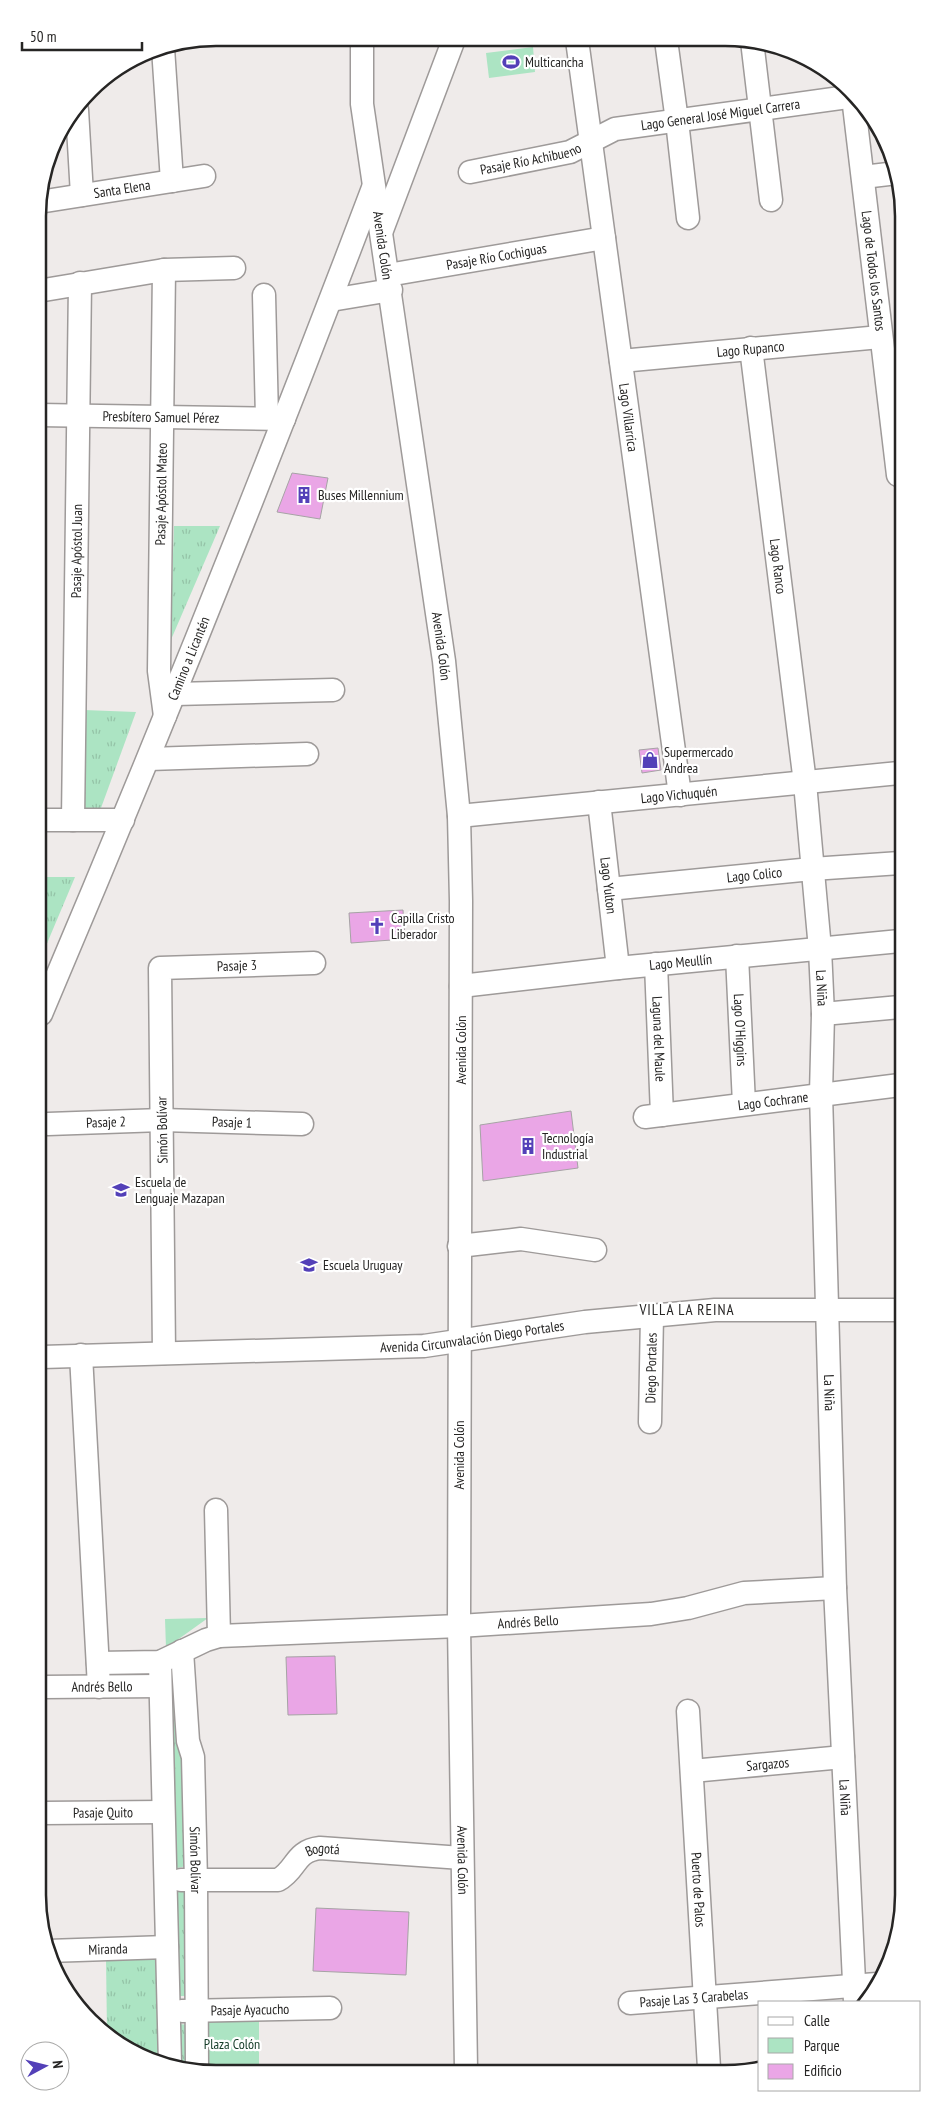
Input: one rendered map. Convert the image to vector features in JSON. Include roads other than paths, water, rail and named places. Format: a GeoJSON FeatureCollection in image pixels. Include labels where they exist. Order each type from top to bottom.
{"type":"FeatureCollection","features":[{"type":"Feature","properties":{"kind":"street","name":"Lago Villarrica"},"geometry":{"type":"LineString","coordinates":[[578,46],[680,795]]}},
{"type":"Feature","properties":{"kind":"street"},"geometry":{"type":"LineString","coordinates":[[667,46],[688,218]]}},
{"type":"Feature","properties":{"kind":"street","name":"Avenida Colón"},"geometry":{"type":"LineString","coordinates":[[362,47],[362,104],[390,283],[444,661],[459,816],[462,986],[459,1626],[466,2065]]}},
{"type":"Feature","properties":{"kind":"street"},"geometry":{"type":"LineString","coordinates":[[381,231],[451,47]]}},
{"type":"Feature","properties":{"kind":"street"},"geometry":{"type":"LineString","coordinates":[[753,49],[771,200]]}},
{"type":"Feature","properties":{"kind":"street"},"geometry":{"type":"LineString","coordinates":[[163,55],[172,181]]}},
{"type":"Feature","properties":{"kind":"street","name":"Lago General José Miguel Carrera"},"geometry":{"type":"LineString","coordinates":[[591,141],[615,129],[846,97]]}},
{"type":"Feature","properties":{"kind":"street","name":"Lago de Todos los Santos"},"geometry":{"type":"LineString","coordinates":[[855,108],[880,337],[895,451]]}},
{"type":"Feature","properties":{"kind":"street"},"geometry":{"type":"LineString","coordinates":[[77,118],[82,195]]}},
{"type":"Feature","properties":{"kind":"street","name":"Pasaje Río Achibueno"},"geometry":{"type":"LineString","coordinates":[[470,172],[570,152],[591,141]]}},
{"type":"Feature","properties":{"kind":"street"},"geometry":{"type":"LineString","coordinates":[[863,177],[889,174]]}},
{"type":"Feature","properties":{"kind":"street","name":"Santa Elena"},"geometry":{"type":"LineString","coordinates":[[48,200],[204,176]]}},
{"type":"Feature","properties":{"kind":"street","name":"Camino a Licantén"},"geometry":{"type":"LineString","coordinates":[[47,1001],[175,694],[275,418],[331,300],[374,187]]}},
{"type":"Feature","properties":{"kind":"street","name":"Pasaje Río Cochiguas"},"geometry":{"type":"LineString","coordinates":[[390,283],[604,238]]}},
{"type":"Feature","properties":{"kind":"street"},"geometry":{"type":"LineString","coordinates":[[47,289],[164,270],[234,268]]}},
{"type":"Feature","properties":{"kind":"street","name":"Pasaje Apóstol Mateo"},"geometry":{"type":"LineString","coordinates":[[164,270],[159,670],[165,718]]}},
{"type":"Feature","properties":{"kind":"street","name":"Pasaje Apóstol Juan"},"geometry":{"type":"LineString","coordinates":[[73,820],[80,283]]}},
{"type":"Feature","properties":{"kind":"street"},"geometry":{"type":"LineString","coordinates":[[331,300],[390,283]]}},
{"type":"Feature","properties":{"kind":"street"},"geometry":{"type":"LineString","coordinates":[[264,295],[275,418]]}},
{"type":"Feature","properties":{"kind":"street","name":"Lago Rupanco"},"geometry":{"type":"LineString","coordinates":[[621,361],[880,337]]}},
{"type":"Feature","properties":{"kind":"street","name":"Lago Ranco"},"geometry":{"type":"LineString","coordinates":[[752,348],[805,784]]}},
{"type":"Feature","properties":{"kind":"street","name":"Presbítero Samuel Pérez"},"geometry":{"type":"LineString","coordinates":[[47,415],[275,418]]}},
{"type":"Feature","properties":{"kind":"street"},"geometry":{"type":"LineString","coordinates":[[175,694],[333,690]]}},
{"type":"Feature","properties":{"kind":"street"},"geometry":{"type":"LineString","coordinates":[[149,759],[307,754]]}},
{"type":"Feature","properties":{"kind":"street","name":"Lago Vichuquén"},"geometry":{"type":"LineString","coordinates":[[459,816],[895,774]]}},
{"type":"Feature","properties":{"kind":"street","name":"La Niña"},"geometry":{"type":"LineString","coordinates":[[805,784],[820,949],[823,1014],[821,1094],[835,1588],[855,1994]]}},
{"type":"Feature","properties":{"kind":"street","name":"Lago Yulton"},"geometry":{"type":"LineString","coordinates":[[599,802],[618,968]]}},
{"type":"Feature","properties":{"kind":"street"},"geometry":{"type":"LineString","coordinates":[[47,820],[123,820]]}},
{"type":"Feature","properties":{"kind":"street","name":"Lago Colico"},"geometry":{"type":"LineString","coordinates":[[609,889],[895,863]]}},
{"type":"Feature","properties":{"kind":"street","name":"Lago Meullín"},"geometry":{"type":"LineString","coordinates":[[462,986],[656,964],[895,942]]}},
{"type":"Feature","properties":{"kind":"street","name":"Lago O'Higgins"},"geometry":{"type":"LineString","coordinates":[[738,956],[744,1104]]}},
{"type":"Feature","properties":{"kind":"street","name":"Pasaje 3"},"geometry":{"type":"LineString","coordinates":[[160,968],[314,963]]}},
{"type":"Feature","properties":{"kind":"street","name":"Laguna del Maule"},"geometry":{"type":"LineString","coordinates":[[653,1116],[656,964]]}},
{"type":"Feature","properties":{"kind":"street","name":"Simón Bolívar"},"geometry":{"type":"LineString","coordinates":[[160,968],[164,1353]]}},
{"type":"Feature","properties":{"kind":"street"},"geometry":{"type":"LineString","coordinates":[[823,1014],[895,1007]]}},
{"type":"Feature","properties":{"kind":"street","name":"Lago Cochrane"},"geometry":{"type":"LineString","coordinates":[[653,1116],[894,1086]]}},
{"type":"Feature","properties":{"kind":"street","name":"Pasaje 2"},"geometry":{"type":"LineString","coordinates":[[48,1124],[162,1120]]}},
{"type":"Feature","properties":{"kind":"street","name":"Pasaje 1"},"geometry":{"type":"LineString","coordinates":[[162,1120],[302,1124]]}},
{"type":"Feature","properties":{"kind":"street"},"geometry":{"type":"LineString","coordinates":[[460,1246],[521,1239],[595,1250]]}},
{"type":"Feature","properties":{"kind":"street","name":"Avenida Circunvalación Diego Portales"},"geometry":{"type":"LineString","coordinates":[[46,1357],[424,1346],[585,1322],[715,1310],[894,1310]]}},
{"type":"Feature","properties":{"kind":"street","name":"Diego Portales"},"geometry":{"type":"LineString","coordinates":[[650,1422],[652,1315]]}},
{"type":"Feature","properties":{"kind":"street"},"geometry":{"type":"LineString","coordinates":[[80,1356],[99,1687]]}},
{"type":"Feature","properties":{"kind":"street"},"geometry":{"type":"LineString","coordinates":[[216,1510],[219,1636]]}},
{"type":"Feature","properties":{"kind":"street","name":"Andrés Bello"},"geometry":{"type":"LineString","coordinates":[[98,1663],[160,1662],[206,1640],[219,1636],[459,1626],[651,1614],[688,1608],[744,1593],[835,1588]]}},
{"type":"Feature","properties":{"kind":"street","name":"Simón Bolívar"},"geometry":{"type":"LineString","coordinates":[[182,1651],[188,1741],[193,1757],[197,2063]]}},
{"type":"Feature","properties":{"kind":"street"},"geometry":{"type":"LineString","coordinates":[[160,1662],[170,2058]]}},
{"type":"Feature","properties":{"kind":"street","name":"Andrés Bello"},"geometry":{"type":"LineString","coordinates":[[46,1687],[160,1686]]}},
{"type":"Feature","properties":{"kind":"street","name":"Puerto de Palos"},"geometry":{"type":"LineString","coordinates":[[688,1711],[709,2065]]}},
{"type":"Feature","properties":{"kind":"street","name":"Sargazos"},"geometry":{"type":"LineString","coordinates":[[692,1771],[843,1757]]}},
{"type":"Feature","properties":{"kind":"street","name":"Pasaje Quito"},"geometry":{"type":"LineString","coordinates":[[46,1813],[163,1812]]}},
{"type":"Feature","properties":{"kind":"street","name":"Bogotá"},"geometry":{"type":"LineString","coordinates":[[165,1880],[278,1880],[288,1873],[301,1854],[313,1848],[462,1858]]}},
{"type":"Feature","properties":{"kind":"street","name":"Miranda"},"geometry":{"type":"LineString","coordinates":[[56,1951],[167,1947]]}},
{"type":"Feature","properties":{"kind":"street","name":"Pasaje Las 3 Carabelas"},"geometry":{"type":"LineString","coordinates":[[630,2002],[704,1996],[855,1994]]}},
{"type":"Feature","properties":{"kind":"street","name":"Pasaje Ayacucho"},"geometry":{"type":"LineString","coordinates":[[168,2012],[330,2008]]}},
{"type":"Feature","properties":{"kind":"place","name":"Multicancha"},"geometry":{"type":"Point","coordinates":[511,62]}},
{"type":"Feature","properties":{"kind":"place","name":"Buses Millennium"},"geometry":{"type":"Point","coordinates":[304,495]}},
{"type":"Feature","properties":{"kind":"place","name":"Supermercado Andrea"},"geometry":{"type":"Point","coordinates":[650,760]}},
{"type":"Feature","properties":{"kind":"place","name":"Capilla Cristo Liberador"},"geometry":{"type":"Point","coordinates":[377,926]}},
{"type":"Feature","properties":{"kind":"place","name":"Tecnología Industrial"},"geometry":{"type":"Point","coordinates":[528,1146]}},
{"type":"Feature","properties":{"kind":"place","name":"Escuela de Lenguaje Mazapan"},"geometry":{"type":"Point","coordinates":[121,1190]}},
{"type":"Feature","properties":{"kind":"place","name":"Escuela Uruguay"},"geometry":{"type":"Point","coordinates":[309,1265]}},
{"type":"Feature","properties":{"kind":"district","name":"VILLA LA REINA"},"geometry":{"type":"Point","coordinates":[687,1309]}},
{"type":"Feature","properties":{"kind":"park label","name":"Plaza Colón"},"geometry":{"type":"Point","coordinates":[232,2044]}}]}
